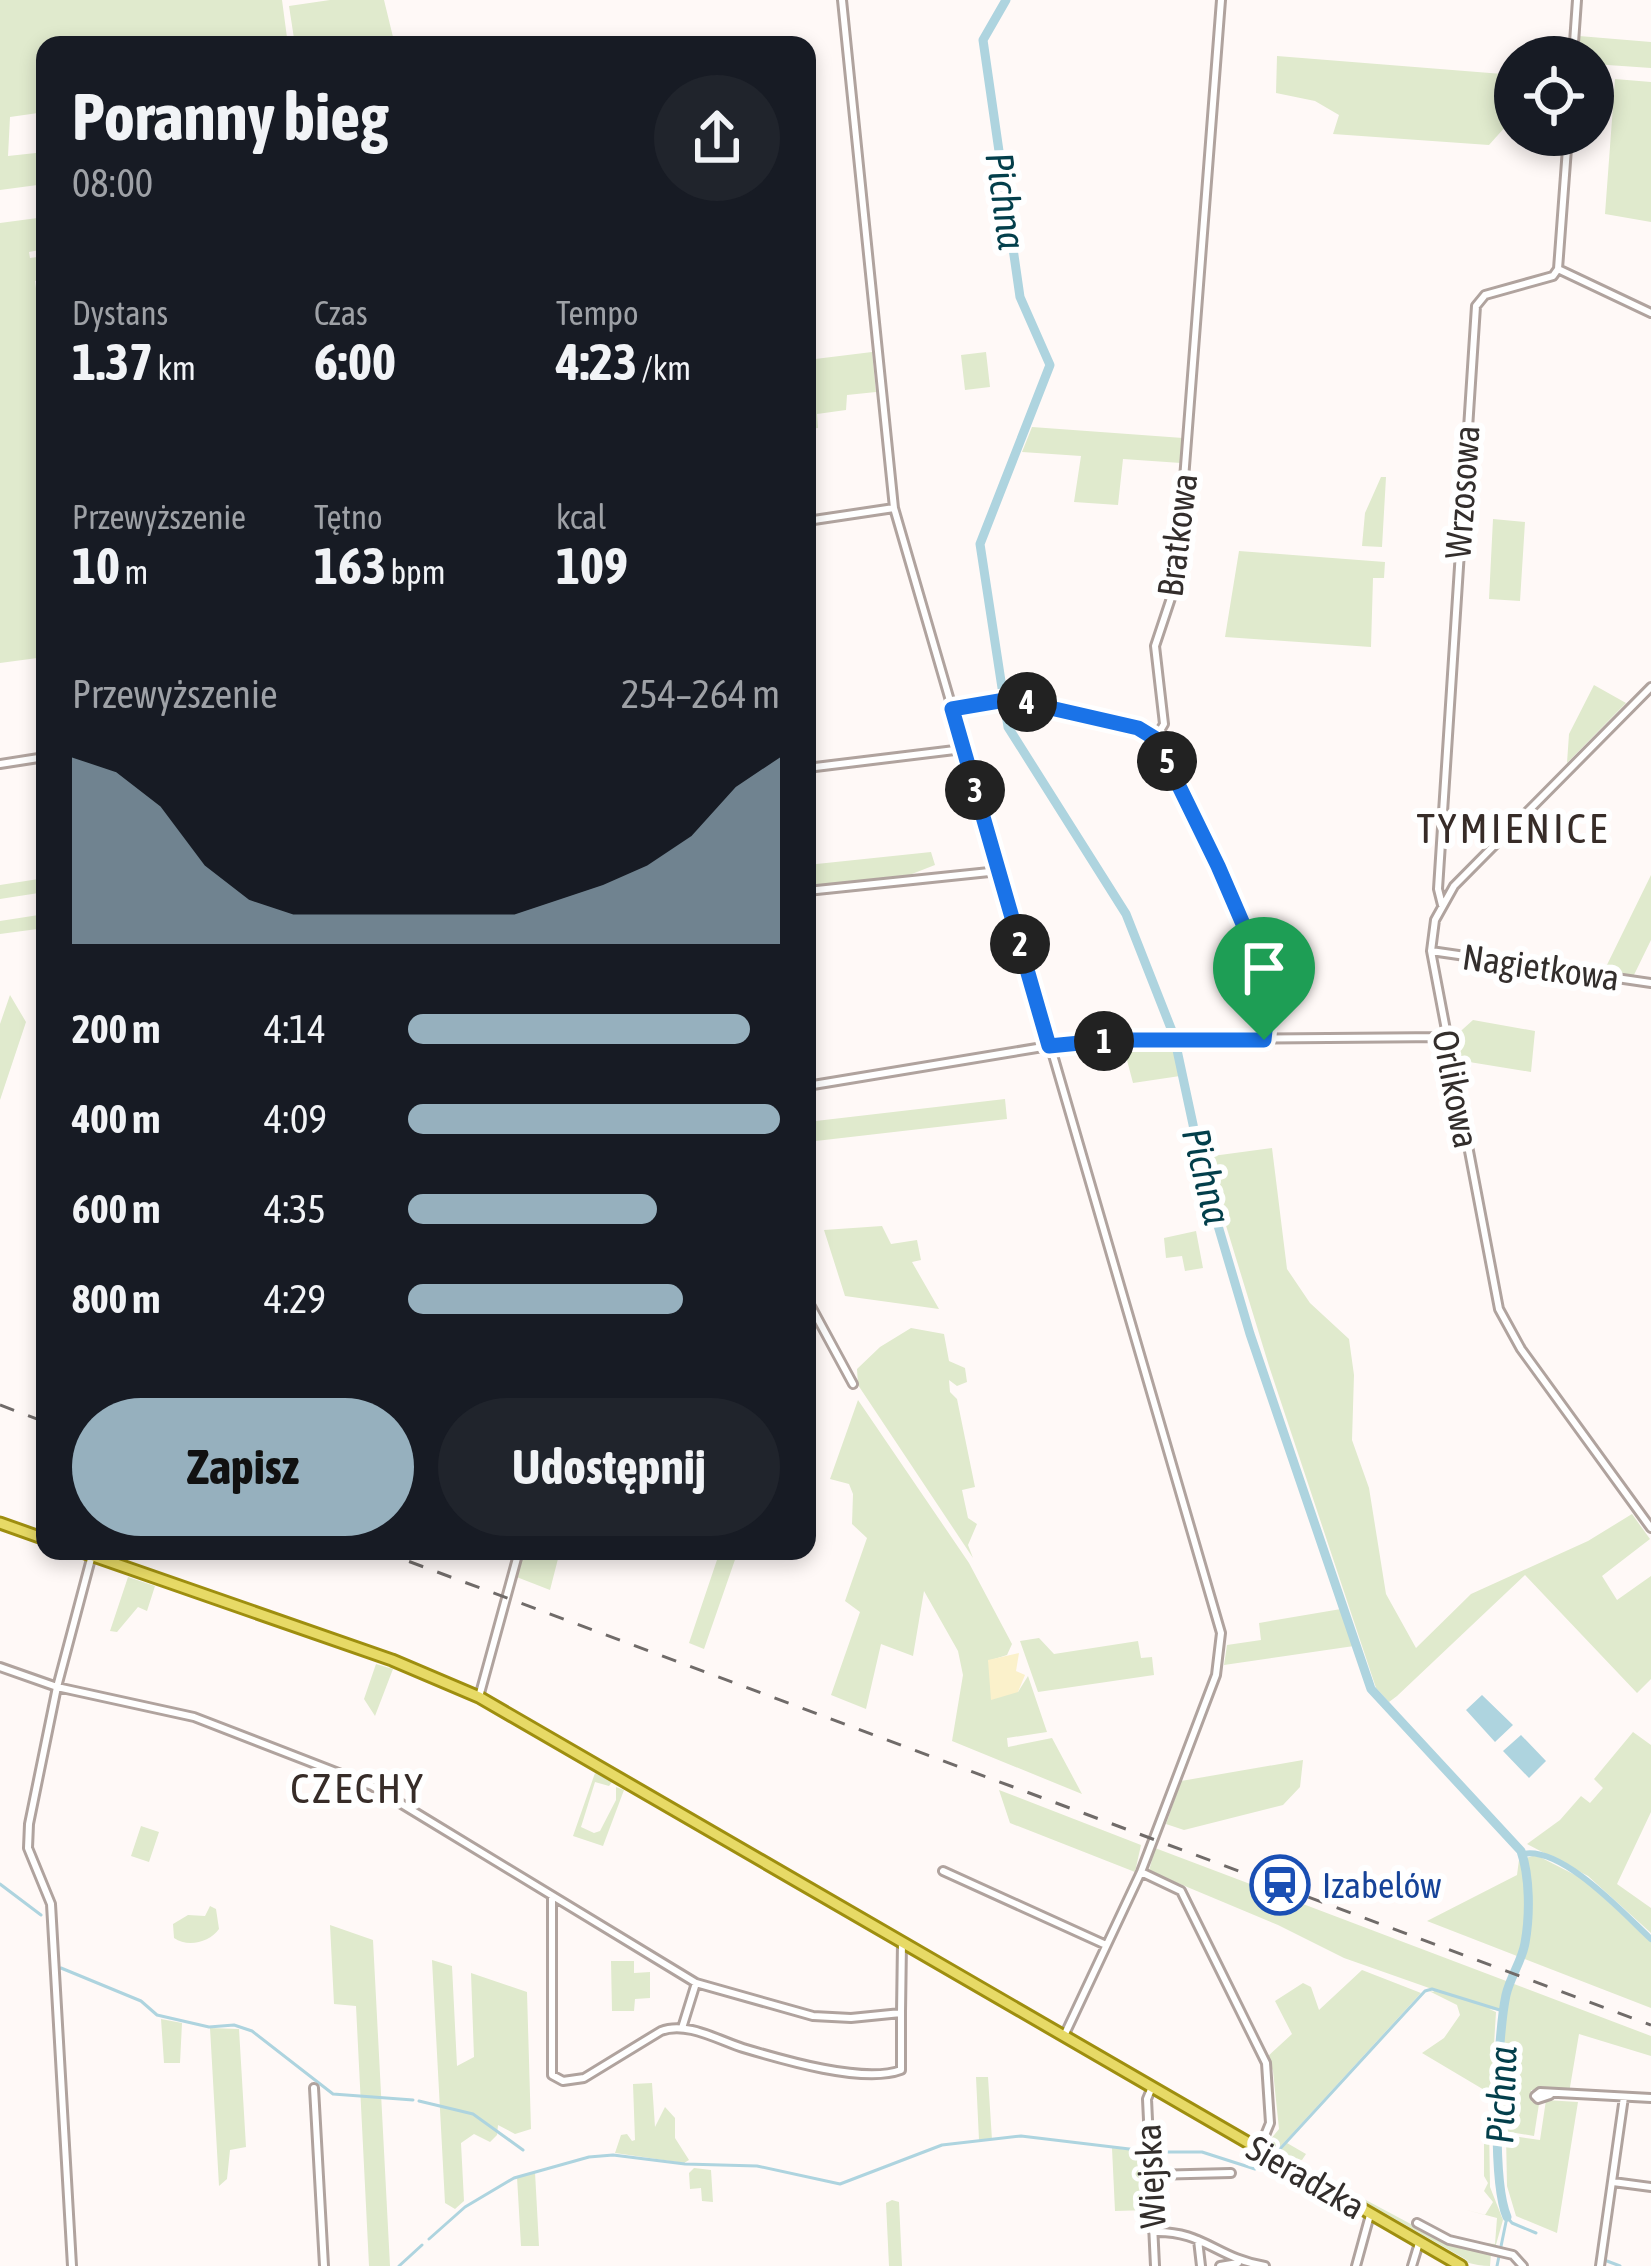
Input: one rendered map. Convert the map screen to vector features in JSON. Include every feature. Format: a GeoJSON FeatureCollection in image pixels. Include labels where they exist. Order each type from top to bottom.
{"type":"FeatureCollection","features":[{"type":"Feature","properties":{"kind":"main road"},"geometry":{"type":"LineString","coordinates":[[0,1523],[36,1536]]}},
{"type":"Feature","properties":{"kind":"main road","name":"Sieradzka"},"geometry":{"type":"LineString","coordinates":[[103,1560],[405,1665],[478,1697],[1461,2266]]}},
{"type":"Feature","properties":{"kind":"street"},"geometry":{"type":"LineString","coordinates":[[842,0],[894,508],[1221,1633],[1216,1676],[1141,1872],[1064,2036]]}},
{"type":"Feature","properties":{"kind":"street","name":"Bratkowa"},"geometry":{"type":"LineString","coordinates":[[1221,0],[1176,583],[1155,646],[1164,724],[1156,739],[1265,975],[1269,994],[1264,1040]]}},
{"type":"Feature","properties":{"kind":"street"},"geometry":{"type":"LineString","coordinates":[[1574,36],[1577,0]]}},
{"type":"Feature","properties":{"kind":"street"},"geometry":{"type":"LineString","coordinates":[[1566,156],[1558,269],[1651,314]]}},
{"type":"Feature","properties":{"kind":"street","name":"Wrzosowa"},"geometry":{"type":"LineString","coordinates":[[1442,905],[1439,868],[1476,306],[1485,295],[1553,276],[1558,269]]}},
{"type":"Feature","properties":{"kind":"street"},"geometry":{"type":"LineString","coordinates":[[816,520],[894,508]]}},
{"type":"Feature","properties":{"kind":"street","name":"Orlikowa"},"geometry":{"type":"LineString","coordinates":[[1651,687],[1463,876],[1435,920],[1431,951],[1494,1296],[1504,1322],[1651,1528]]}},
{"type":"Feature","properties":{"kind":"street"},"geometry":{"type":"LineString","coordinates":[[952,709],[1006,699],[1138,728],[1156,739]]}},
{"type":"Feature","properties":{"kind":"street"},"geometry":{"type":"LineString","coordinates":[[816,767],[963,748]]}},
{"type":"Feature","properties":{"kind":"street"},"geometry":{"type":"LineString","coordinates":[[0,764],[36,758]]}},
{"type":"Feature","properties":{"kind":"street"},"geometry":{"type":"LineString","coordinates":[[816,890],[998,871]]}},
{"type":"Feature","properties":{"kind":"street","name":"Nagietkowa"},"geometry":{"type":"LineString","coordinates":[[1431,951],[1651,983]]}},
{"type":"Feature","properties":{"kind":"street"},"geometry":{"type":"LineString","coordinates":[[816,1085],[1049,1046],[1445,1037]]}},
{"type":"Feature","properties":{"kind":"street"},"geometry":{"type":"LineString","coordinates":[[816,1315],[853,1384]]}},
{"type":"Feature","properties":{"kind":"street"},"geometry":{"type":"LineString","coordinates":[[72,2266],[51,1904],[28,1848],[57,1687],[91,1560]]}},
{"type":"Feature","properties":{"kind":"street"},"geometry":{"type":"LineString","coordinates":[[478,1697],[516,1560]]}},
{"type":"Feature","properties":{"kind":"street"},"geometry":{"type":"LineString","coordinates":[[0,1667],[57,1687],[194,1717],[372,1786],[696,1983],[813,2016],[901,2013]]}},
{"type":"Feature","properties":{"kind":"street"},"geometry":{"type":"LineString","coordinates":[[943,1871],[1106,1945]]}},
{"type":"Feature","properties":{"kind":"street"},"geometry":{"type":"LineString","coordinates":[[1141,1872],[1181,1891],[1266,2063],[1270,2123],[1259,2150]]}},
{"type":"Feature","properties":{"kind":"street"},"geometry":{"type":"LineString","coordinates":[[552,1898],[552,2075],[562,2081],[584,2078],[661,2031],[682,2028],[759,2052],[880,2077],[901,2071],[902,1942]]}},
{"type":"Feature","properties":{"kind":"street"},"geometry":{"type":"LineString","coordinates":[[682,2028],[696,1983]]}},
{"type":"Feature","properties":{"kind":"street","name":"Wiejska"},"geometry":{"type":"LineString","coordinates":[[1152,2087],[1147,2099],[1155,2266]]}},
{"type":"Feature","properties":{"kind":"street"},"geometry":{"type":"LineString","coordinates":[[314,2088],[324,2266]]}},
{"type":"Feature","properties":{"kind":"street"},"geometry":{"type":"LineString","coordinates":[[1550,2095],[1651,2098]]}},
{"type":"Feature","properties":{"kind":"street"},"geometry":{"type":"LineString","coordinates":[[1600,2266],[1624,2097]]}},
{"type":"Feature","properties":{"kind":"street"},"geometry":{"type":"LineString","coordinates":[[1150,2175],[1231,2173]]}},
{"type":"Feature","properties":{"kind":"street"},"geometry":{"type":"LineString","coordinates":[[1613,2182],[1651,2186]]}},
{"type":"Feature","properties":{"kind":"street"},"geometry":{"type":"LineString","coordinates":[[1356,2266],[1370,2215]]}},
{"type":"Feature","properties":{"kind":"street"},"geometry":{"type":"LineString","coordinates":[[1417,2222],[1449,2240],[1517,2257],[1520,2266]]}},
{"type":"Feature","properties":{"kind":"street"},"geometry":{"type":"LineString","coordinates":[[1153,2233],[1178,2231],[1219,2253],[1265,2266]]}},
{"type":"Feature","properties":{"kind":"street"},"geometry":{"type":"LineString","coordinates":[[1198,2238],[1201,2266]]}},
{"type":"Feature","properties":{"kind":"street"},"geometry":{"type":"LineString","coordinates":[[1412,2266],[1420,2243]]}},
{"type":"Feature","properties":{"kind":"street"},"geometry":{"type":"LineString","coordinates":[[1220,2266],[1242,2262]]}},
{"type":"Feature","properties":{"kind":"green space"},"geometry":{"type":"Polygon","coordinates":[[[0,0],[282,0],[287,36],[36,36],[36,113],[10,117],[8,156],[36,153],[36,185],[0,190],[0,0]]]}},
{"type":"Feature","properties":{"kind":"green space"},"geometry":{"type":"Polygon","coordinates":[[[384,0],[393,36],[294,36],[289,6],[384,0]]]}},
{"type":"Feature","properties":{"kind":"green space"},"geometry":{"type":"Polygon","coordinates":[[[1614,39],[1651,42],[1651,68],[1614,65],[1614,39]]]}},
{"type":"Feature","properties":{"kind":"green space"},"geometry":{"type":"Polygon","coordinates":[[[1277,56],[1494,73],[1494,139],[1489,145],[1333,134],[1339,115],[1315,101],[1276,93],[1277,56]]]}},
{"type":"Feature","properties":{"kind":"green space"},"geometry":{"type":"Polygon","coordinates":[[[1615,79],[1651,82],[1651,222],[1605,214],[1609,156],[1614,156],[1615,79]]]}},
{"type":"Feature","properties":{"kind":"green space"},"geometry":{"type":"Polygon","coordinates":[[[36,218],[36,251],[29,252],[30,258],[36,257],[36,658],[0,663],[0,223],[36,218]]]}},
{"type":"Feature","properties":{"kind":"green space"},"geometry":{"type":"Polygon","coordinates":[[[872,352],[876,392],[847,395],[846,410],[817,414],[816,428],[816,359],[872,352]]]}},
{"type":"Feature","properties":{"kind":"green space"},"geometry":{"type":"Polygon","coordinates":[[[986,352],[990,387],[965,390],[961,355],[986,352]]]}},
{"type":"Feature","properties":{"kind":"green space"},"geometry":{"type":"Polygon","coordinates":[[[1032,427],[1183,438],[1181,463],[1123,459],[1118,505],[1074,502],[1081,456],[1022,452],[1032,427]]]}},
{"type":"Feature","properties":{"kind":"green space"},"geometry":{"type":"Polygon","coordinates":[[[1381,477],[1386,477],[1382,547],[1362,546],[1365,513],[1381,477]]]}},
{"type":"Feature","properties":{"kind":"green space"},"geometry":{"type":"Polygon","coordinates":[[[1493,519],[1525,522],[1520,601],[1489,599],[1493,519]]]}},
{"type":"Feature","properties":{"kind":"green space"},"geometry":{"type":"Polygon","coordinates":[[[1239,551],[1385,562],[1384,578],[1373,578],[1371,647],[1225,637],[1239,551]]]}},
{"type":"Feature","properties":{"kind":"green space"},"geometry":{"type":"Polygon","coordinates":[[[1594,685],[1626,703],[1567,763],[1569,734],[1594,685]]]}},
{"type":"Feature","properties":{"kind":"green space"},"geometry":{"type":"Polygon","coordinates":[[[931,852],[935,865],[899,879],[816,888],[816,864],[931,852]]]}},
{"type":"Feature","properties":{"kind":"green space"},"geometry":{"type":"Polygon","coordinates":[[[1651,875],[1651,940],[1633,977],[1603,973],[1651,875]]]}},
{"type":"Feature","properties":{"kind":"green space"},"geometry":{"type":"Polygon","coordinates":[[[36,879],[36,893],[0,899],[0,885],[36,879]]]}},
{"type":"Feature","properties":{"kind":"green space"},"geometry":{"type":"Polygon","coordinates":[[[36,915],[36,929],[0,934],[0,921],[36,915]]]}},
{"type":"Feature","properties":{"kind":"green space"},"geometry":{"type":"Polygon","coordinates":[[[10,995],[26,1022],[0,1100],[0,1024],[10,995]]]}},
{"type":"Feature","properties":{"kind":"green space"},"geometry":{"type":"Polygon","coordinates":[[[1473,1020],[1535,1031],[1531,1072],[1457,1060],[1453,1038],[1473,1020]]]}},
{"type":"Feature","properties":{"kind":"green space"},"geometry":{"type":"Polygon","coordinates":[[[1172,1044],[1180,1076],[1133,1083],[1123,1045],[1172,1044]]]}},
{"type":"Feature","properties":{"kind":"green space"},"geometry":{"type":"Polygon","coordinates":[[[1005,1099],[1007,1119],[816,1141],[816,1121],[1005,1099]]]}},
{"type":"Feature","properties":{"kind":"green space"},"geometry":{"type":"Polygon","coordinates":[[[1272,1148],[1287,1269],[1310,1303],[1349,1339],[1354,1375],[1352,1440],[1369,1488],[1386,1594],[1416,1648],[1471,1594],[1588,1541],[1632,1514],[1650,1539],[1602,1576],[1617,1600],[1651,1576],[1651,1679],[1637,1693],[1525,1575],[1397,1696],[1389,1702],[1376,1688],[1205,1157],[1272,1148]]]}},
{"type":"Feature","properties":{"kind":"green space"},"geometry":{"type":"Polygon","coordinates":[[[882,1226],[891,1244],[917,1240],[921,1260],[912,1262],[939,1309],[845,1296],[824,1230],[882,1226]]]}},
{"type":"Feature","properties":{"kind":"green space"},"geometry":{"type":"Polygon","coordinates":[[[1196,1231],[1203,1268],[1185,1271],[1182,1256],[1166,1258],[1164,1238],[1196,1231]]]}},
{"type":"Feature","properties":{"kind":"green space"},"geometry":{"type":"Polygon","coordinates":[[[911,1328],[944,1334],[949,1361],[965,1368],[967,1382],[957,1386],[949,1380],[975,1487],[962,1490],[968,1518],[977,1524],[968,1545],[973,1558],[858,1385],[857,1369],[880,1347],[911,1328]]]}},
{"type":"Feature","properties":{"kind":"green space"},"geometry":{"type":"Polygon","coordinates":[[[858,1400],[969,1563],[1012,1644],[1007,1655],[988,1661],[1018,1692],[1028,1676],[1047,1732],[1007,1738],[1008,1747],[1052,1738],[1082,1794],[952,1741],[963,1675],[958,1651],[924,1591],[913,1656],[881,1644],[866,1709],[831,1695],[860,1612],[845,1601],[867,1538],[852,1524],[849,1484],[830,1479],[858,1400]]]}},
{"type":"Feature","properties":{"kind":"green space"},"geometry":{"type":"Polygon","coordinates":[[[519,1560],[558,1560],[550,1590],[514,1576],[519,1560]]]}},
{"type":"Feature","properties":{"kind":"green space"},"geometry":{"type":"Polygon","coordinates":[[[717,1560],[735,1560],[704,1649],[689,1643],[717,1560]]]}},
{"type":"Feature","properties":{"kind":"green space"},"geometry":{"type":"Polygon","coordinates":[[[128,1577],[155,1586],[147,1611],[138,1607],[117,1632],[110,1631],[128,1577]]]}},
{"type":"Feature","properties":{"kind":"green space"},"geometry":{"type":"Polygon","coordinates":[[[1341,1609],[1354,1646],[1224,1665],[1227,1645],[1261,1640],[1259,1623],[1341,1609]]]}},
{"type":"Feature","properties":{"kind":"green space"},"geometry":{"type":"Polygon","coordinates":[[[1039,1638],[1054,1654],[1138,1641],[1141,1658],[1152,1657],[1154,1675],[1038,1692],[1020,1641],[1039,1638]]]}},
{"type":"Feature","properties":{"kind":"green space"},"geometry":{"type":"Polygon","coordinates":[[[376,1664],[393,1669],[375,1716],[364,1699],[376,1664]]]}},
{"type":"Feature","properties":{"kind":"green space"},"geometry":{"type":"Polygon","coordinates":[[[1633,1732],[1651,1745],[1651,1812],[1617,1884],[1651,1908],[1651,1933],[1588,1876],[1527,1844],[1560,1820],[1581,1796],[1590,1803],[1603,1788],[1594,1779],[1633,1732]]]}},
{"type":"Feature","properties":{"kind":"green space"},"geometry":{"type":"Polygon","coordinates":[[[1303,1760],[1300,1787],[1283,1805],[1184,1830],[1166,1824],[1181,1781],[1303,1760]]]}},
{"type":"Feature","properties":{"kind":"green space"},"geometry":{"type":"Polygon","coordinates":[[[595,1773],[612,1782],[609,1786],[595,1782],[581,1827],[600,1831],[616,1800],[616,1787],[624,1790],[603,1846],[573,1836],[595,1773]]]}},
{"type":"Feature","properties":{"kind":"green space"},"geometry":{"type":"Polygon","coordinates":[[[999,1790],[1141,1845],[1135,1872],[1010,1823],[999,1790]]]}},
{"type":"Feature","properties":{"kind":"green space"},"geometry":{"type":"Polygon","coordinates":[[[141,1826],[159,1832],[149,1862],[131,1856],[141,1826]]]}},
{"type":"Feature","properties":{"kind":"green space"},"geometry":{"type":"Polygon","coordinates":[[[1155,1848],[1651,2036],[1651,2056],[1579,2034],[1569,2093],[1531,2090],[1531,2101],[1539,2104],[1534,2136],[1498,2130],[1503,2011],[1489,2009],[1496,2012],[1491,2094],[1422,2053],[1444,2038],[1460,2015],[1457,2005],[1429,1991],[1434,1992],[1432,1989],[1344,1958],[1149,1871],[1155,1848]]]}},
{"type":"Feature","properties":{"kind":"green space"},"geometry":{"type":"Polygon","coordinates":[[[1536,1855],[1583,1879],[1651,1941],[1651,2008],[1427,1921],[1517,1875],[1519,1860],[1536,1855]]]}},
{"type":"Feature","properties":{"kind":"green space"},"geometry":{"type":"Polygon","coordinates":[[[210,1906],[216,1909],[219,1929],[215,1934],[192,1943],[174,1938],[173,1924],[188,1915],[205,1916],[210,1906]]]}},
{"type":"Feature","properties":{"kind":"green space"},"geometry":{"type":"Polygon","coordinates":[[[330,1925],[373,1940],[390,2266],[369,2266],[356,2006],[334,2004],[330,1925]]]}},
{"type":"Feature","properties":{"kind":"green space"},"geometry":{"type":"Polygon","coordinates":[[[432,1960],[452,1966],[457,2066],[474,2057],[471,1973],[527,1992],[531,2129],[515,2134],[498,2125],[490,2142],[474,2134],[461,2143],[464,2201],[455,2209],[445,2203],[432,1960]]]}},
{"type":"Feature","properties":{"kind":"green space"},"geometry":{"type":"Polygon","coordinates":[[[611,1961],[634,1961],[634,1973],[650,1972],[650,1998],[635,1999],[634,2011],[612,2011],[611,1961]]]}},
{"type":"Feature","properties":{"kind":"green space"},"geometry":{"type":"Polygon","coordinates":[[[1362,1970],[1421,1993],[1278,2149],[1287,2143],[1306,2154],[1302,2160],[1277,2156],[1266,2145],[1279,2129],[1273,2071],[1267,2057],[1292,2034],[1275,2001],[1303,1983],[1311,1987],[1319,2010],[1362,1970]]]}},
{"type":"Feature","properties":{"kind":"green space"},"geometry":{"type":"Polygon","coordinates":[[[161,2019],[182,2023],[180,2063],[164,2063],[161,2019]]]}},
{"type":"Feature","properties":{"kind":"green space"},"geometry":{"type":"Polygon","coordinates":[[[210,2028],[239,2029],[246,2147],[230,2150],[227,2179],[219,2186],[210,2028]]]}},
{"type":"Feature","properties":{"kind":"green space"},"geometry":{"type":"Polygon","coordinates":[[[976,2077],[988,2077],[992,2140],[979,2140],[976,2077]]]}},
{"type":"Feature","properties":{"kind":"green space"},"geometry":{"type":"Polygon","coordinates":[[[652,2083],[655,2127],[665,2107],[675,2118],[675,2138],[689,2160],[684,2163],[615,2153],[621,2135],[635,2140],[633,2084],[652,2083]]]}},
{"type":"Feature","properties":{"kind":"green space"},"geometry":{"type":"Polygon","coordinates":[[[1546,2100],[1578,2102],[1557,2233],[1516,2216],[1507,2186],[1506,2135],[1540,2140],[1546,2100]]]}},
{"type":"Feature","properties":{"kind":"green space"},"geometry":{"type":"Polygon","coordinates":[[[1484,2124],[1489,2125],[1490,2187],[1503,2220],[1495,2248],[1484,2243],[1495,2244],[1497,2218],[1485,2215],[1493,2202],[1484,2191],[1488,2183],[1484,2124]]]}},
{"type":"Feature","properties":{"kind":"green space"},"geometry":{"type":"Polygon","coordinates":[[[1112,2148],[1146,2152],[1148,2210],[1115,2211],[1112,2148]]]}},
{"type":"Feature","properties":{"kind":"green space"},"geometry":{"type":"Polygon","coordinates":[[[1304,2167],[1437,2238],[1491,2254],[1490,2266],[1472,2263],[1304,2167]]]}},
{"type":"Feature","properties":{"kind":"green space"},"geometry":{"type":"Polygon","coordinates":[[[694,2168],[711,2170],[713,2202],[702,2201],[701,2188],[690,2189],[689,2173],[694,2168]]]}},
{"type":"Feature","properties":{"kind":"green space"},"geometry":{"type":"Polygon","coordinates":[[[535,2172],[539,2246],[521,2246],[517,2177],[535,2172]]]}},
{"type":"Feature","properties":{"kind":"green space"},"geometry":{"type":"Polygon","coordinates":[[[899,2202],[902,2266],[889,2266],[886,2203],[899,2202]]]}},
{"type":"Feature","properties":{"kind":"green space"},"geometry":{"type":"Polygon","coordinates":[[[1400,2227],[1472,2263],[1444,2253],[1400,2227]]]}},
{"type":"Feature","properties":{"kind":"sand"},"geometry":{"type":"Polygon","coordinates":[[[1019,1653],[1016,1671],[1025,1675],[1018,1692],[991,1700],[988,1660],[1019,1653]]]}},
{"type":"Feature","properties":{"kind":"water"},"geometry":{"type":"Polygon","coordinates":[[[1482,1695],[1513,1725],[1495,1742],[1466,1710],[1482,1695]]]}},
{"type":"Feature","properties":{"kind":"water"},"geometry":{"type":"Polygon","coordinates":[[[1521,1735],[1546,1761],[1529,1778],[1503,1751],[1521,1735]]]}},
{"type":"Feature","properties":{"kind":"waterway","name":"Pichna"},"geometry":{"type":"LineString","coordinates":[[1006,0],[983,40],[1020,297],[1050,365],[980,544],[1008,727],[1126,914],[1174,1036],[1206,1185],[1250,1334],[1371,1689],[1521,1851],[1528,1884],[1527,1932],[1506,1995],[1498,2074],[1497,2142],[1507,2217]]}},
{"type":"Feature","properties":{"kind":"waterway"},"geometry":{"type":"LineString","coordinates":[[1523,1854],[1539,1854],[1573,1871],[1651,1939]]}},
{"type":"Feature","properties":{"kind":"waterway"},"geometry":{"type":"LineString","coordinates":[[0,1884],[41,1915]]}},
{"type":"Feature","properties":{"kind":"waterway"},"geometry":{"type":"LineString","coordinates":[[61,1968],[141,2001],[157,2015],[252,2031],[333,2094],[413,2100]]}},
{"type":"Feature","properties":{"kind":"waterway"},"geometry":{"type":"LineString","coordinates":[[1279,2150],[1425,1991],[1432,1989],[1503,2011]]}},
{"type":"Feature","properties":{"kind":"waterway"},"geometry":{"type":"LineString","coordinates":[[419,2101],[473,2114],[523,2150]]}},
{"type":"Feature","properties":{"kind":"waterway"},"geometry":{"type":"LineString","coordinates":[[429,2239],[465,2207],[514,2178],[589,2157],[757,2166],[840,2184],[942,2145],[1021,2136],[1146,2151]]}},
{"type":"Feature","properties":{"kind":"waterway"},"geometry":{"type":"LineString","coordinates":[[1152,2152],[1202,2152],[1255,2169]]}},
{"type":"Feature","properties":{"kind":"waterway","name":"Pichna"},"geometry":{"type":"LineString","coordinates":[[1497,2266],[1507,2217],[1536,2233]]}},
{"type":"Feature","properties":{"kind":"waterway"},"geometry":{"type":"LineString","coordinates":[[399,2266],[422,2245]]}},
{"type":"Feature","properties":{"kind":"waterway"},"geometry":{"type":"LineString","coordinates":[[1607,2261],[1620,2266]]}},
{"type":"Feature","properties":{"kind":"railway"},"geometry":{"type":"LineString","coordinates":[[0,1405],[36,1419]]}},
{"type":"Feature","properties":{"kind":"railway"},"geometry":{"type":"LineString","coordinates":[[405,1560],[1651,2025]]}},
{"type":"Feature","properties":{"kind":"place","name":"Izabelów"},"geometry":{"type":"Point","coordinates":[1280,1885]}},
{"type":"Feature","properties":{"kind":"district","name":"TYMIENICE"},"geometry":{"type":"Point","coordinates":[1513,828]}},
{"type":"Feature","properties":{"kind":"district","name":"CZECHY"},"geometry":{"type":"Point","coordinates":[358,1788]}},
{"type":"Feature","properties":{"kind":"route"},"geometry":{"type":"LineString","coordinates":[[1011,699],[1138,728],[1156,739],[1265,975],[1269,994],[1264,1040],[1111,1040],[1049,1046],[952,709],[1011,699]]}}]}
